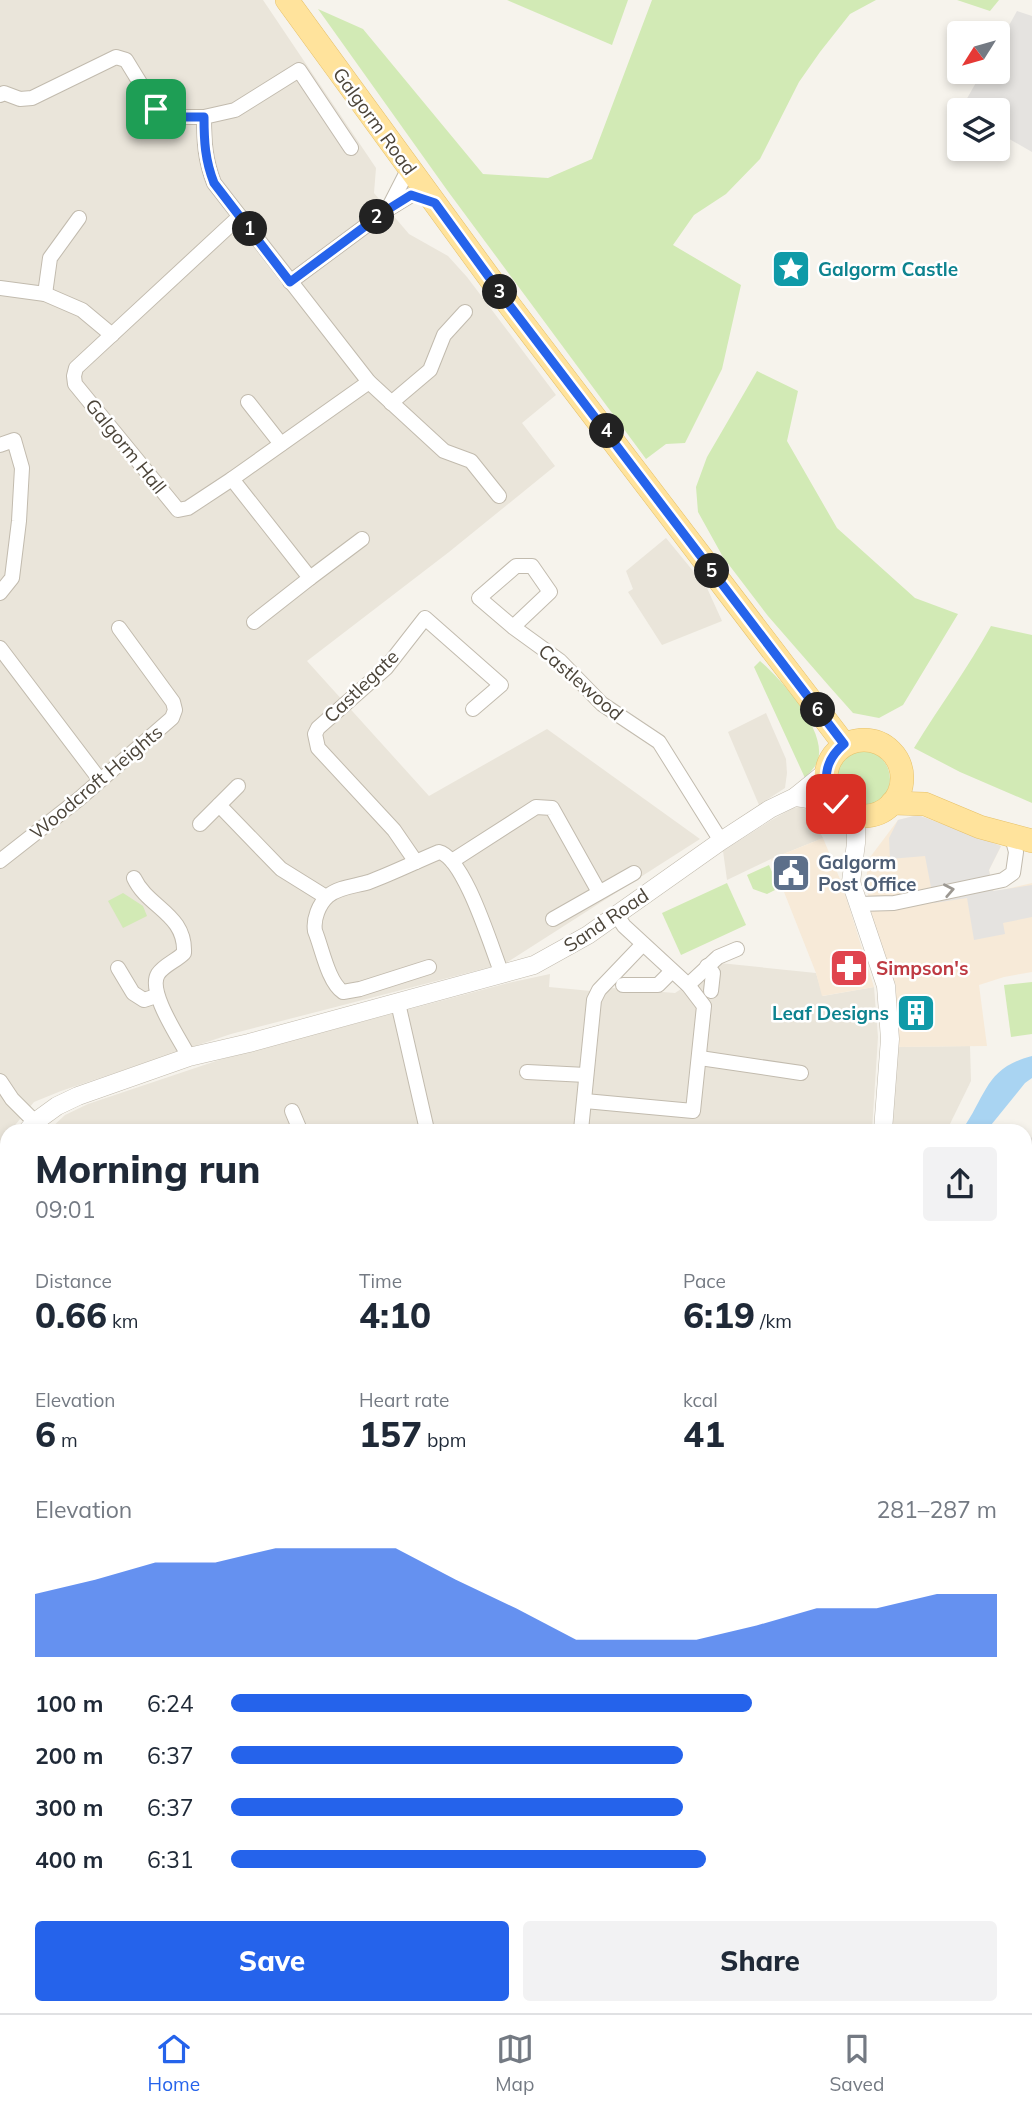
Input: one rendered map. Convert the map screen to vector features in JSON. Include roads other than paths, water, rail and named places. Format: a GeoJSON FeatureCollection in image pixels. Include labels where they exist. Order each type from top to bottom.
{"type":"FeatureCollection","features":[{"type":"Feature","properties":{"kind":"main road","name":"Galgorm Road"},"geometry":{"type":"LineString","coordinates":[[287,0],[409,168],[423,195],[844,744]]}},
{"type":"Feature","properties":{"kind":"main road"},"geometry":{"type":"LineString","coordinates":[[901,769],[900,791],[891,803],[877,813],[846,809],[826,784],[826,772],[836,752],[844,744],[868,740],[890,749],[925,804]]}},
{"type":"Feature","properties":{"kind":"main road"},"geometry":{"type":"LineString","coordinates":[[891,803],[925,804],[980,827],[1022,839]]}},
{"type":"Feature","properties":{"kind":"street"},"geometry":{"type":"LineString","coordinates":[[0,95],[4,93],[20,99],[32,97],[116,57],[126,60],[156,109],[173,117],[204,117],[235,110],[299,70],[351,148]]}},
{"type":"Feature","properties":{"kind":"street"},"geometry":{"type":"LineString","coordinates":[[204,117],[207,165],[214,183],[290,282],[369,382],[444,451],[471,461],[499,496]]}},
{"type":"Feature","properties":{"kind":"street"},"geometry":{"type":"LineString","coordinates":[[387,210],[409,168]]}},
{"type":"Feature","properties":{"kind":"street"},"geometry":{"type":"LineString","coordinates":[[290,282],[387,210],[423,195]]}},
{"type":"Feature","properties":{"kind":"street","name":"Galgorm Hall"},"geometry":{"type":"LineString","coordinates":[[240,216],[76,368],[75,384],[178,510],[188,508],[232,479],[369,382]]}},
{"type":"Feature","properties":{"kind":"street"},"geometry":{"type":"LineString","coordinates":[[45,294],[50,258],[79,218]]}},
{"type":"Feature","properties":{"kind":"street"},"geometry":{"type":"LineString","coordinates":[[0,288],[45,294],[82,310],[112,335]]}},
{"type":"Feature","properties":{"kind":"street"},"geometry":{"type":"LineString","coordinates":[[391,403],[430,370],[444,335],[465,312]]}},
{"type":"Feature","properties":{"kind":"street"},"geometry":{"type":"LineString","coordinates":[[248,401],[281,444]]}},
{"type":"Feature","properties":{"kind":"street"},"geometry":{"type":"LineString","coordinates":[[0,445],[14,440],[23,468],[7,564],[12,578],[0,593]]}},
{"type":"Feature","properties":{"kind":"street"},"geometry":{"type":"LineString","coordinates":[[232,479],[310,578]]}},
{"type":"Feature","properties":{"kind":"street"},"geometry":{"type":"LineString","coordinates":[[254,622],[362,539]]}},
{"type":"Feature","properties":{"kind":"street","name":"Castlewood"},"geometry":{"type":"LineString","coordinates":[[513,626],[550,592],[532,565],[516,566],[479,598],[513,626],[560,661],[602,704],[659,742],[720,841]]}},
{"type":"Feature","properties":{"kind":"street","name":"Castlegate"},"geometry":{"type":"LineString","coordinates":[[416,862],[394,830],[318,748],[315,734],[318,727],[335,711],[386,668],[425,618],[501,685],[473,709]]}},
{"type":"Feature","properties":{"kind":"street","name":"Woodcroft Heights"},"geometry":{"type":"LineString","coordinates":[[0,861],[172,718],[175,710],[173,702],[118,628]]}},
{"type":"Feature","properties":{"kind":"street"},"geometry":{"type":"LineString","coordinates":[[2,656],[100,780]]}},
{"type":"Feature","properties":{"kind":"street","name":"Sand Road"},"geometry":{"type":"LineString","coordinates":[[34,1124],[57,1106],[78,1096],[189,1057],[534,965],[588,935],[720,841],[770,809],[795,797],[826,772]]}},
{"type":"Feature","properties":{"kind":"street"},"geometry":{"type":"LineString","coordinates":[[200,824],[238,786]]}},
{"type":"Feature","properties":{"kind":"street"},"geometry":{"type":"LineString","coordinates":[[795,797],[846,809],[856,844],[851,882],[886,986],[890,1039],[883,1124]]}},
{"type":"Feature","properties":{"kind":"street"},"geometry":{"type":"LineString","coordinates":[[219,805],[281,869],[326,897]]}},
{"type":"Feature","properties":{"kind":"street"},"geometry":{"type":"LineString","coordinates":[[452,861],[536,807],[552,808],[599,892]]}},
{"type":"Feature","properties":{"kind":"street"},"geometry":{"type":"LineString","coordinates":[[858,904],[894,903],[930,893],[1003,880],[1013,873],[1022,839]]}},
{"type":"Feature","properties":{"kind":"street"},"geometry":{"type":"LineString","coordinates":[[429,967],[343,992],[332,978],[314,923],[326,897],[390,874],[439,852],[446,854],[476,905],[502,974]]}},
{"type":"Feature","properties":{"kind":"street"},"geometry":{"type":"LineString","coordinates":[[553,919],[634,873]]}},
{"type":"Feature","properties":{"kind":"street"},"geometry":{"type":"LineString","coordinates":[[134,878],[144,894],[170,914],[185,939],[184,953],[159,972],[155,981],[156,996],[189,1057]]}},
{"type":"Feature","properties":{"kind":"street"},"geometry":{"type":"LineString","coordinates":[[584,1101],[694,1111],[704,1006],[688,985],[643,944],[616,914]]}},
{"type":"Feature","properties":{"kind":"street"},"geometry":{"type":"LineString","coordinates":[[582,1124],[594,1000],[599,990],[643,944]]}},
{"type":"Feature","properties":{"kind":"street"},"geometry":{"type":"LineString","coordinates":[[688,985],[718,957],[737,949]]}},
{"type":"Feature","properties":{"kind":"street"},"geometry":{"type":"LineString","coordinates":[[707,966],[713,973],[712,991]]}},
{"type":"Feature","properties":{"kind":"street"},"geometry":{"type":"LineString","coordinates":[[118,968],[136,997],[144,1000],[156,996]]}},
{"type":"Feature","properties":{"kind":"street"},"geometry":{"type":"LineString","coordinates":[[623,985],[658,985],[672,971]]}},
{"type":"Feature","properties":{"kind":"street"},"geometry":{"type":"LineString","coordinates":[[398,1003],[426,1124]]}},
{"type":"Feature","properties":{"kind":"street"},"geometry":{"type":"LineString","coordinates":[[699,1058],[801,1073]]}},
{"type":"Feature","properties":{"kind":"street"},"geometry":{"type":"LineString","coordinates":[[527,1072],[586,1075]]}},
{"type":"Feature","properties":{"kind":"street"},"geometry":{"type":"LineString","coordinates":[[0,1081],[31,1124]]}},
{"type":"Feature","properties":{"kind":"street"},"geometry":{"type":"LineString","coordinates":[[292,1111],[297,1124]]}},
{"type":"Feature","properties":{"kind":"water"},"geometry":{"type":"Polygon","coordinates":[[[1032,1056],[1032,1078],[992,1124],[966,1124],[996,1075],[1017,1061],[1032,1056]]]}},
{"type":"Feature","properties":{"kind":"place","name":"Galgorm Castle"},"geometry":{"type":"Point","coordinates":[791,269]}},
{"type":"Feature","properties":{"kind":"place","name":"Galgorm Post Office"},"geometry":{"type":"Point","coordinates":[791,873]}},
{"type":"Feature","properties":{"kind":"place","name":"Simpson's"},"geometry":{"type":"Point","coordinates":[849,968]}},
{"type":"Feature","properties":{"kind":"place","name":"Leaf Designs"},"geometry":{"type":"Point","coordinates":[916,1013]}}]}
